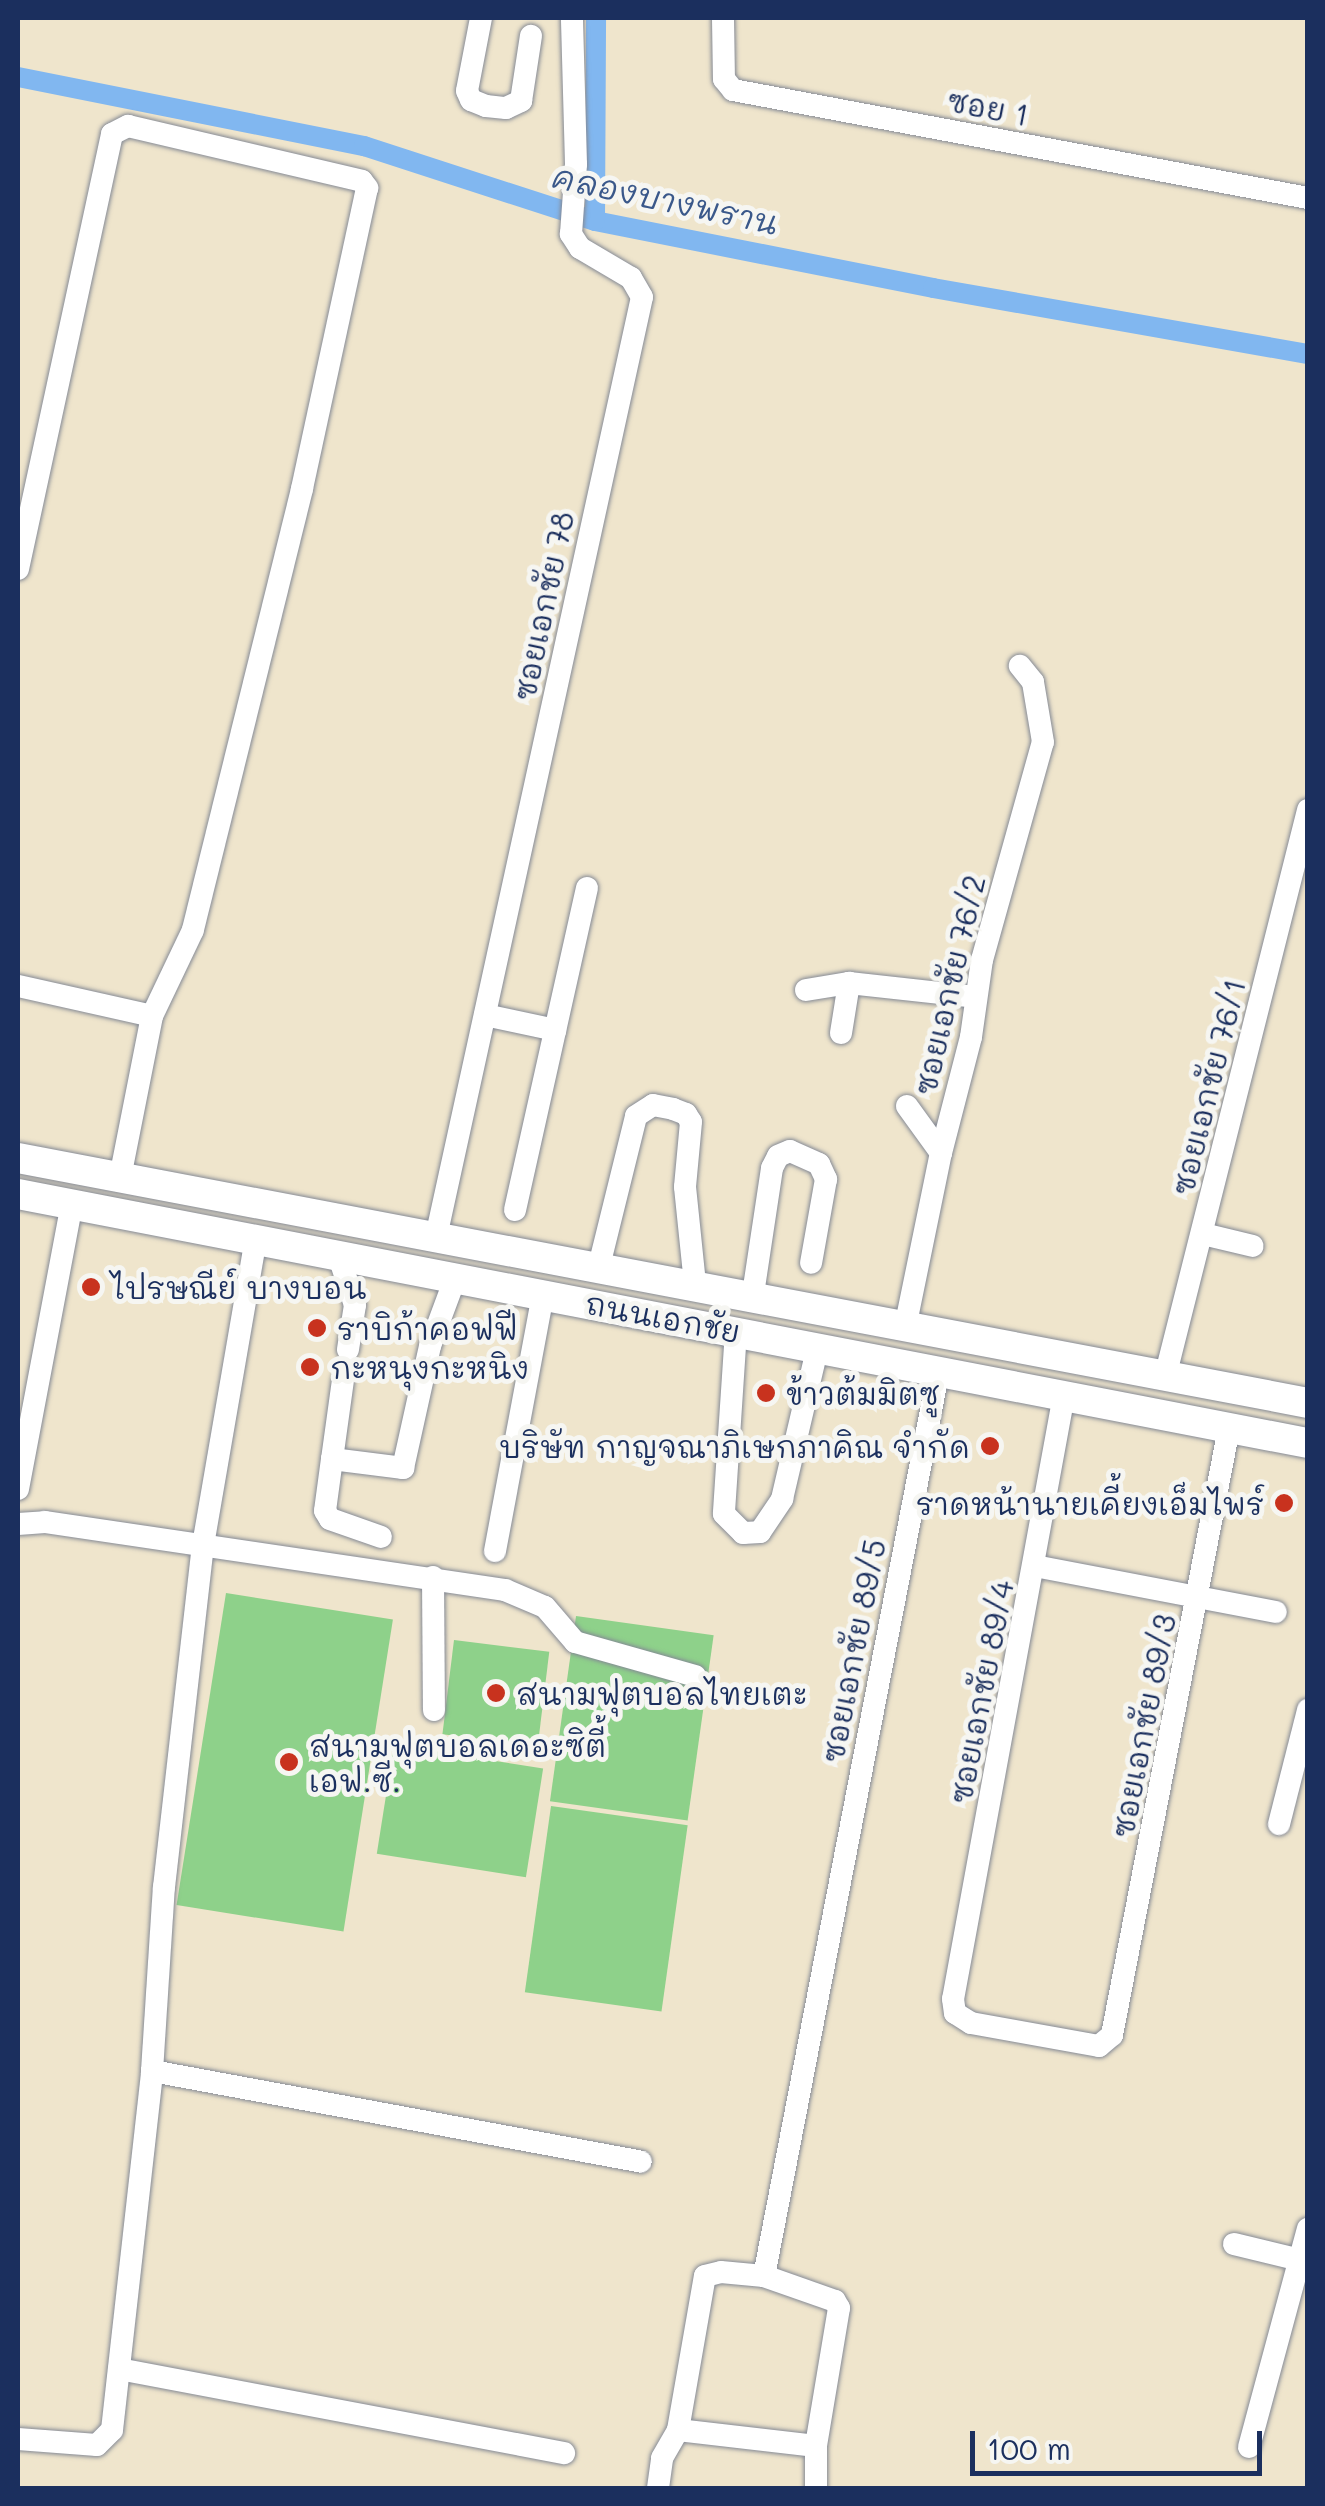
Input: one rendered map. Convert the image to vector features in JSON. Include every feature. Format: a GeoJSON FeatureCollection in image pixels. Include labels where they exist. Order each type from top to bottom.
{"type":"FeatureCollection","features":[{"type":"Feature","properties":{"kind":"main road","name":"ถนนเอกชัย"},"geometry":{"type":"LineString","coordinates":[[18,1158],[906,1323],[1308,1403]]}},
{"type":"Feature","properties":{"kind":"main road"},"geometry":{"type":"LineString","coordinates":[[72,1204],[81,1187],[73,1169]]}},
{"type":"Feature","properties":{"kind":"main road"},"geometry":{"type":"LineString","coordinates":[[124,1179],[115,1196],[126,1214]]}},
{"type":"Feature","properties":{"kind":"main road","name":"ถนนเอกชัย"},"geometry":{"type":"LineString","coordinates":[[18,1194],[1308,1442]]}},
{"type":"Feature","properties":{"kind":"street"},"geometry":{"type":"LineString","coordinates":[[481,18],[467,90],[471,100],[486,106],[506,108],[521,101],[531,36]]}},
{"type":"Feature","properties":{"kind":"street","name":"ซอยเอกชัย 78"},"geometry":{"type":"LineString","coordinates":[[436,1237],[642,296],[630,278],[580,248],[569,222],[576,164],[572,18]]}},
{"type":"Feature","properties":{"kind":"street","name":"ซอย 1"},"geometry":{"type":"LineString","coordinates":[[723,18],[724,79],[734,90],[1308,198]]}},
{"type":"Feature","properties":{"kind":"street"},"geometry":{"type":"LineString","coordinates":[[18,570],[112,134],[128,126],[362,181],[367,188],[302,489],[193,930],[152,1016],[124,1179]]}},
{"type":"Feature","properties":{"kind":"street","name":"ซอยเอกชัย 76/2"},"geometry":{"type":"LineString","coordinates":[[906,1323],[1002,881],[1043,742],[1032,682],[1020,666]]}},
{"type":"Feature","properties":{"kind":"street","name":"ซอยเอกชัย 76/1"},"geometry":{"type":"LineString","coordinates":[[1165,1377],[1308,810]]}},
{"type":"Feature","properties":{"kind":"street"},"geometry":{"type":"LineString","coordinates":[[515,1210],[587,888]]}},
{"type":"Feature","properties":{"kind":"street"},"geometry":{"type":"LineString","coordinates":[[842,1033],[849,984]]}},
{"type":"Feature","properties":{"kind":"street"},"geometry":{"type":"LineString","coordinates":[[806,990],[849,984],[975,997]]}},
{"type":"Feature","properties":{"kind":"street"},"geometry":{"type":"LineString","coordinates":[[18,986],[152,1016]]}},
{"type":"Feature","properties":{"kind":"street"},"geometry":{"type":"LineString","coordinates":[[485,1015],[554,1030]]}},
{"type":"Feature","properties":{"kind":"street"},"geometry":{"type":"LineString","coordinates":[[907,1106],[941,1153]]}},
{"type":"Feature","properties":{"kind":"street"},"geometry":{"type":"LineString","coordinates":[[599,1266],[636,1116],[642,1108],[663,1107],[686,1114],[691,1122],[685,1187],[695,1284]]}},
{"type":"Feature","properties":{"kind":"street"},"geometry":{"type":"LineString","coordinates":[[753,1294],[772,1168],[778,1156],[790,1151],[819,1164],[826,1179],[812,1264]]}},
{"type":"Feature","properties":{"kind":"street"},"geometry":{"type":"LineString","coordinates":[[18,1488],[72,1204]]}},
{"type":"Feature","properties":{"kind":"street"},"geometry":{"type":"LineString","coordinates":[[1203,1234],[1253,1246]]}},
{"type":"Feature","properties":{"kind":"street"},"geometry":{"type":"LineString","coordinates":[[18,2440],[82,2446],[107,2439],[120,2369],[152,2070],[164,1887],[203,1545],[256,1238]]}},
{"type":"Feature","properties":{"kind":"street"},"geometry":{"type":"LineString","coordinates":[[338,1254],[354,1305],[348,1349]]}},
{"type":"Feature","properties":{"kind":"street"},"geometry":{"type":"LineString","coordinates":[[332,1459],[399,1470],[406,1465],[430,1346],[456,1276]]}},
{"type":"Feature","properties":{"kind":"street"},"geometry":{"type":"LineString","coordinates":[[495,1551],[544,1294]]}},
{"type":"Feature","properties":{"kind":"street"},"geometry":{"type":"LineString","coordinates":[[736,1331],[724,1514],[744,1533],[760,1532],[782,1499],[818,1345]]}},
{"type":"Feature","properties":{"kind":"street","name":"ซอยเอกชัย 89/5"},"geometry":{"type":"LineString","coordinates":[[764,2276],[939,1369]]}},
{"type":"Feature","properties":{"kind":"street"},"geometry":{"type":"LineString","coordinates":[[343,1380],[325,1511],[330,1519],[381,1537]]}},
{"type":"Feature","properties":{"kind":"street","name":"ซอยเอกชัย 89/4"},"geometry":{"type":"LineString","coordinates":[[1064,1396],[954,1999],[955,2014],[972,2023],[1099,2046],[1112,2035]]}},
{"type":"Feature","properties":{"kind":"street","name":"ซอยเอกชัย 89/3"},"geometry":{"type":"LineString","coordinates":[[1112,2035],[1199,1597],[1228,1428]]}},
{"type":"Feature","properties":{"kind":"street"},"geometry":{"type":"LineString","coordinates":[[18,1524],[45,1522],[433,1578],[527,1596],[545,1607],[575,1642],[695,1676]]}},
{"type":"Feature","properties":{"kind":"street"},"geometry":{"type":"LineString","coordinates":[[1035,1566],[1276,1612]]}},
{"type":"Feature","properties":{"kind":"street"},"geometry":{"type":"LineString","coordinates":[[433,1578],[434,1710]]}},
{"type":"Feature","properties":{"kind":"street"},"geometry":{"type":"LineString","coordinates":[[1279,1824],[1308,1710]]}},
{"type":"Feature","properties":{"kind":"street"},"geometry":{"type":"LineString","coordinates":[[152,2070],[641,2162]]}},
{"type":"Feature","properties":{"kind":"street"},"geometry":{"type":"LineString","coordinates":[[1249,2447],[1308,2229]]}},
{"type":"Feature","properties":{"kind":"street"},"geometry":{"type":"LineString","coordinates":[[1234,2244],[1300,2260]]}},
{"type":"Feature","properties":{"kind":"street"},"geometry":{"type":"LineString","coordinates":[[658,2488],[662,2458],[678,2430],[702,2281],[711,2272],[764,2276],[828,2295],[839,2308],[816,2446],[816,2488]]}},
{"type":"Feature","properties":{"kind":"street"},"geometry":{"type":"LineString","coordinates":[[120,2369],[564,2453]]}},
{"type":"Feature","properties":{"kind":"street"},"geometry":{"type":"LineString","coordinates":[[678,2430],[816,2446]]}},
{"type":"Feature","properties":{"kind":"green space","name":"สนามฟุตบอลเดอะซิตี้ เอฟ.ซี."},"geometry":{"type":"Polygon","coordinates":[[[226,1593],[393,1619],[343,1932],[177,1905],[226,1593]]]}},
{"type":"Feature","properties":{"kind":"green space"},"geometry":{"type":"Polygon","coordinates":[[[576,1616],[714,1635],[688,1821],[550,1801],[576,1616]]]}},
{"type":"Feature","properties":{"kind":"green space","name":"สนามฟุตบอลไทยเตะ"},"geometry":{"type":"Polygon","coordinates":[[[454,1640],[549,1652],[538,1746],[442,1734],[454,1640]]]}},
{"type":"Feature","properties":{"kind":"green space"},"geometry":{"type":"Polygon","coordinates":[[[394,1745],[543,1769],[526,1877],[377,1854],[394,1745]]]}},
{"type":"Feature","properties":{"kind":"green space"},"geometry":{"type":"Polygon","coordinates":[[[551,1806],[688,1825],[661,2011],[525,1992],[551,1806]]]}},
{"type":"Feature","properties":{"kind":"waterway"},"geometry":{"type":"LineString","coordinates":[[595,221],[596,18]]}},
{"type":"Feature","properties":{"kind":"waterway","name":"คลองบางพราน"},"geometry":{"type":"LineString","coordinates":[[18,77],[364,146],[595,221],[933,288],[1308,354]]}},
{"type":"Feature","properties":{"kind":"place","name":"ไปรษณีย์ บางบอน"},"geometry":{"type":"Point","coordinates":[91,1287]}},
{"type":"Feature","properties":{"kind":"place","name":"ราบิก้าคอฟฟี"},"geometry":{"type":"Point","coordinates":[317,1328]}},
{"type":"Feature","properties":{"kind":"place","name":"กะหนุงกะหนิง"},"geometry":{"type":"Point","coordinates":[310,1367]}},
{"type":"Feature","properties":{"kind":"place","name":"ข้าวต้มมิตซู"},"geometry":{"type":"Point","coordinates":[766,1393]}},
{"type":"Feature","properties":{"kind":"place","name":"บริษัท กาญจณาภิเษกภาคิณ จำกัด"},"geometry":{"type":"Point","coordinates":[990,1446]}},
{"type":"Feature","properties":{"kind":"place","name":"ราดหน้านายเคี้ยงเอ็มไพร์"},"geometry":{"type":"Point","coordinates":[1284,1503]}},
{"type":"Feature","properties":{"kind":"place","name":"สนามฟุตบอลไทยเตะ"},"geometry":{"type":"Point","coordinates":[496,1693]}},
{"type":"Feature","properties":{"kind":"place","name":"สนามฟุตบอลเดอะซิตี้ เอฟ.ซี."},"geometry":{"type":"Point","coordinates":[289,1762]}}]}
